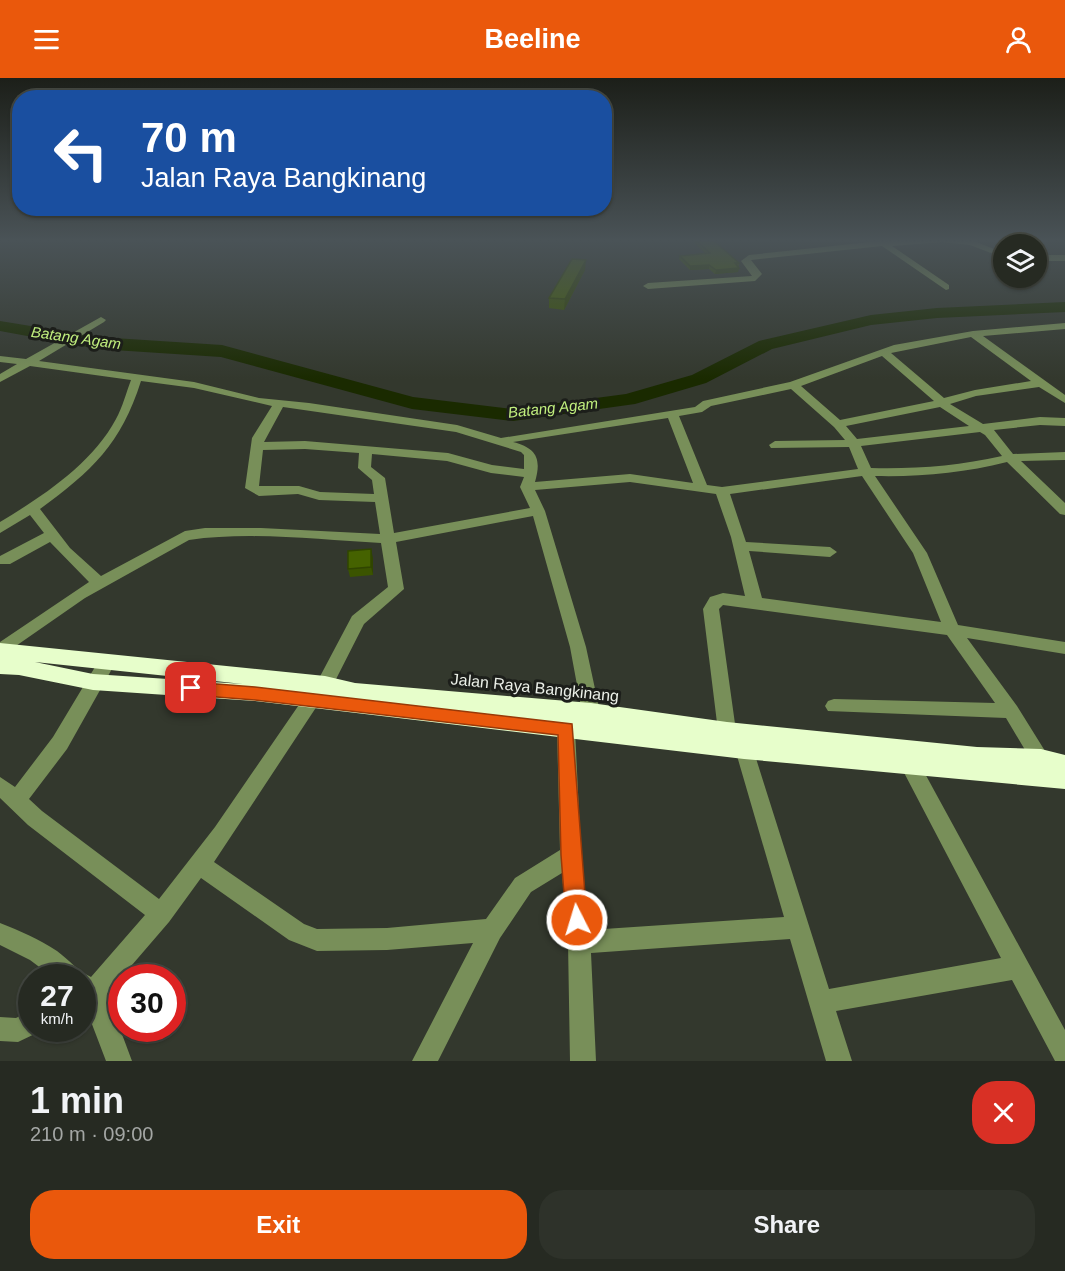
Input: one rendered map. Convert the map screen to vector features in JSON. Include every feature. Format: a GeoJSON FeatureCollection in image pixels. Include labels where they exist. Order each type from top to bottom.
{"type":"FeatureCollection","features":[{"type":"Feature","properties":{"kind":"highway","name":"Jalan Raya Bangkinang"},"geometry":{"type":"LineString","coordinates":[[0,651],[107,662],[566,729],[744,749],[997,773],[1064,777]]}},
{"type":"Feature","properties":{"kind":"highway"},"geometry":{"type":"LineString","coordinates":[[10,666],[41,657]]}},
{"type":"Feature","properties":{"kind":"highway","name":"Jalan Raya Bangkinang"},"geometry":{"type":"LineString","coordinates":[[10,666],[93,682],[255,693],[355,691],[591,712],[728,731],[977,758],[1041,759],[1064,777]]}},
{"type":"Feature","properties":{"kind":"highway"},"geometry":{"type":"LineString","coordinates":[[977,758],[997,773]]}},
{"type":"Feature","properties":{"kind":"street"},"geometry":{"type":"LineString","coordinates":[[0,379],[101,320]]}},
{"type":"Feature","properties":{"kind":"street"},"geometry":{"type":"LineString","coordinates":[[500,440],[698,410],[707,404],[795,387],[824,375],[973,334],[1065,326]]}},
{"type":"Feature","properties":{"kind":"street"},"geometry":{"type":"LineString","coordinates":[[973,334],[1065,400]]}},
{"type":"Feature","properties":{"kind":"street"},"geometry":{"type":"LineString","coordinates":[[888,356],[941,403],[962,418],[982,428],[1065,511]]}},
{"type":"Feature","properties":{"kind":"street"},"geometry":{"type":"LineString","coordinates":[[0,359],[19,367],[194,385],[276,408],[457,429],[525,449],[530,455],[529,480],[578,647],[591,712]]}},
{"type":"Feature","properties":{"kind":"street"},"geometry":{"type":"LineString","coordinates":[[0,528],[57,492],[105,444],[121,422],[137,378]]}},
{"type":"Feature","properties":{"kind":"street"},"geometry":{"type":"LineString","coordinates":[[838,424],[941,403],[975,393],[1041,383]]}},
{"type":"Feature","properties":{"kind":"street"},"geometry":{"type":"LineString","coordinates":[[795,387],[838,424],[854,444],[866,472],[920,553],[953,632],[1011,711],[1041,759]]}},
{"type":"Feature","properties":{"kind":"street"},"geometry":{"type":"LineString","coordinates":[[276,408],[262,429],[256,446],[251,486],[254,490],[299,490],[319,496],[381,498]]}},
{"type":"Feature","properties":{"kind":"street"},"geometry":{"type":"LineString","coordinates":[[676,414],[701,487]]}},
{"type":"Feature","properties":{"kind":"street"},"geometry":{"type":"LineString","coordinates":[[775,445],[854,444],[1040,421],[1065,422]]}},
{"type":"Feature","properties":{"kind":"street"},"geometry":{"type":"LineString","coordinates":[[256,446],[305,445],[455,458],[529,480],[622,478],[722,491],[866,472],[947,470],[1010,458],[1065,456]]}},
{"type":"Feature","properties":{"kind":"street"},"geometry":{"type":"LineString","coordinates":[[96,980],[161,914],[199,864],[318,692],[358,620],[396,589],[377,476],[364,468],[366,450]]}},
{"type":"Feature","properties":{"kind":"street"},"geometry":{"type":"LineString","coordinates":[[722,491],[740,546],[754,603]]}},
{"type":"Feature","properties":{"kind":"street"},"geometry":{"type":"LineString","coordinates":[[32,508],[65,551],[99,583]]}},
{"type":"Feature","properties":{"kind":"street"},"geometry":{"type":"LineString","coordinates":[[0,651],[99,583],[177,540],[194,534],[261,533],[386,539],[429,533],[538,511]]}},
{"type":"Feature","properties":{"kind":"street"},"geometry":{"type":"LineString","coordinates":[[5,560],[53,534]]}},
{"type":"Feature","properties":{"kind":"street"},"geometry":{"type":"LineString","coordinates":[[740,546],[830,552]]}},
{"type":"Feature","properties":{"kind":"street"},"geometry":{"type":"LineString","coordinates":[[728,731],[711,609],[716,601],[723,599],[1065,648]]}},
{"type":"Feature","properties":{"kind":"street"},"geometry":{"type":"LineString","coordinates":[[16,800],[60,743],[93,682],[107,662]]}},
{"type":"Feature","properties":{"kind":"street"},"geometry":{"type":"LineString","coordinates":[[834,706],[1011,711]]}},
{"type":"Feature","properties":{"kind":"street"},"geometry":{"type":"LineString","coordinates":[[566,729],[571,855],[579,942],[583,1061]]}},
{"type":"Feature","properties":{"kind":"street"},"geometry":{"type":"LineString","coordinates":[[744,749],[796,927],[839,1061]]}},
{"type":"Feature","properties":{"kind":"street"},"geometry":{"type":"LineString","coordinates":[[910,765],[1065,1055]]}},
{"type":"Feature","properties":{"kind":"street"},"geometry":{"type":"LineString","coordinates":[[0,786],[35,818],[161,914]]}},
{"type":"Feature","properties":{"kind":"street"},"geometry":{"type":"LineString","coordinates":[[425,1061],[492,930],[523,885],[571,855]]}},
{"type":"Feature","properties":{"kind":"street"},"geometry":{"type":"LineString","coordinates":[[199,864],[297,932],[317,940],[387,939],[492,930]]}},
{"type":"Feature","properties":{"kind":"street"},"geometry":{"type":"LineString","coordinates":[[579,942],[796,927]]}},
{"type":"Feature","properties":{"kind":"street"},"geometry":{"type":"LineString","coordinates":[[0,934],[42,953],[55,964]]}},
{"type":"Feature","properties":{"kind":"street"},"geometry":{"type":"LineString","coordinates":[[821,1002],[1019,967]]}},
{"type":"Feature","properties":{"kind":"street"},"geometry":{"type":"LineString","coordinates":[[96,1007],[119,1061]]}},
{"type":"Feature","properties":{"kind":"street"},"geometry":{"type":"LineString","coordinates":[[0,1029],[18,1030]]}},
{"type":"Feature","properties":{"kind":"building"},"geometry":{"type":"Polygon","coordinates":[[[556,287],[572,287],[565,299],[549,298],[556,287]]]}},
{"type":"Feature","properties":{"kind":"building"},"geometry":{"type":"Polygon","coordinates":[[[371,549],[371,567],[348,569],[348,551],[371,549]]]}},
{"type":"Feature","properties":{"kind":"waterway","name":"Batang Agam"},"geometry":{"type":"LineString","coordinates":[[0,326],[98,343],[222,351],[412,403],[513,415],[628,400],[699,379],[766,345],[871,320],[937,313],[1065,307]]}},
{"type":"Feature","properties":{"kind":"route"},"geometry":{"type":"LineString","coordinates":[[191,688],[255,693],[566,729],[571,855],[577,920]]}}]}
